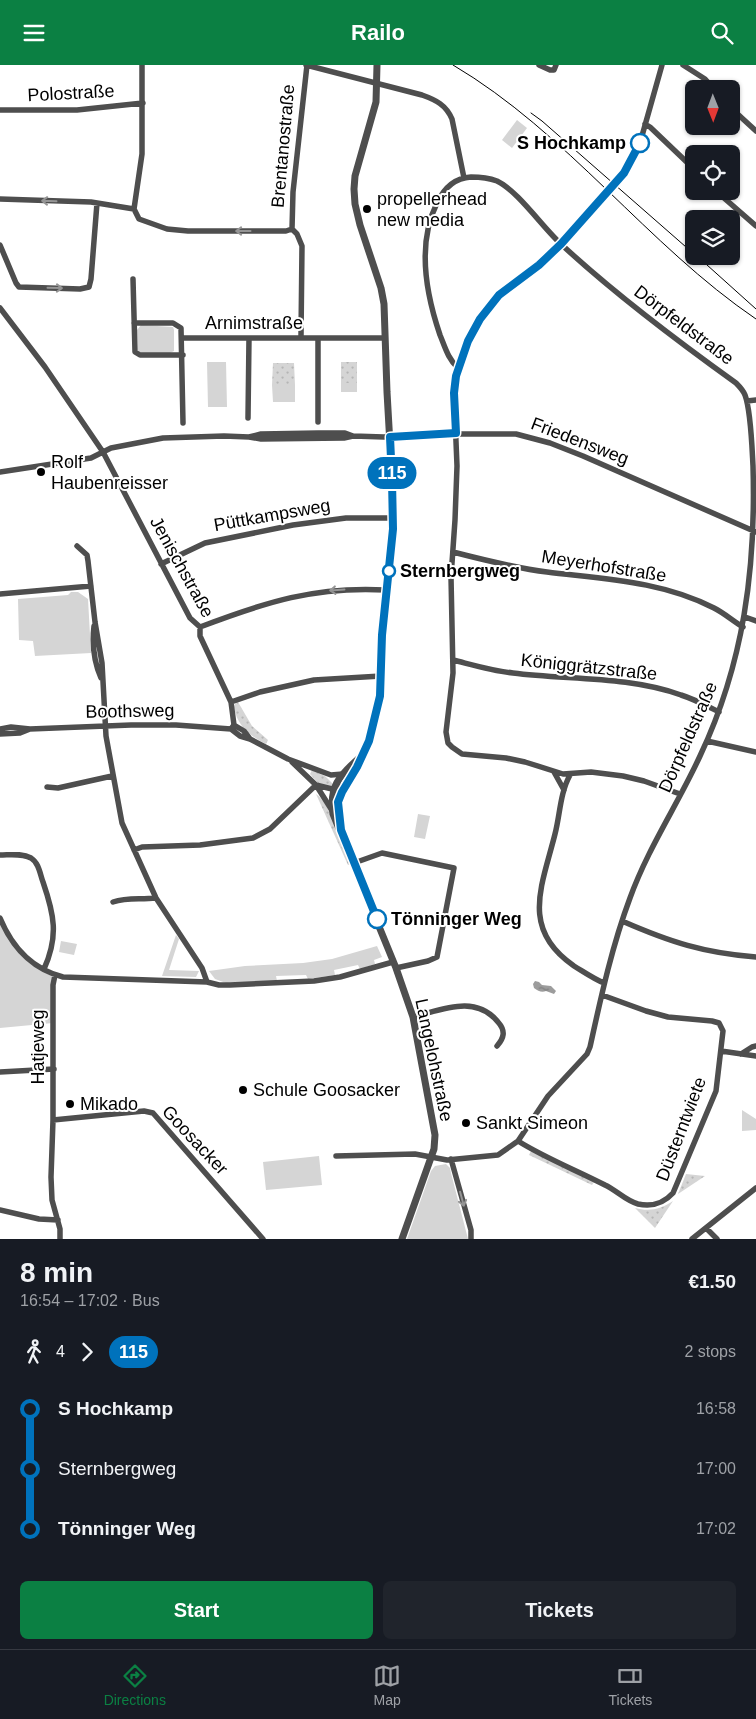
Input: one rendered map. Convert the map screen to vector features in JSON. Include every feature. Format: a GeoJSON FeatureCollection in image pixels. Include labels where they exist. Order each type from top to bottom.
{"type":"FeatureCollection","features":[{"type":"Feature","properties":{"kind":"street"},"geometry":{"type":"LineString","coordinates":[[142,65],[142,154],[134,209],[139,219],[170,229],[188,231],[286,231],[292,229],[300,240],[302,254],[302,337]]}},
{"type":"Feature","properties":{"kind":"street"},"geometry":{"type":"LineString","coordinates":[[306,65],[428,97],[436,100],[446,109],[452,119],[464,178],[447,187],[438,201],[430,220],[425,251],[428,287],[435,318],[449,357],[458,367]]}},
{"type":"Feature","properties":{"kind":"street","name":"Brentanostraße"},"geometry":{"type":"LineString","coordinates":[[292,229],[293,192],[306,65]]}},
{"type":"Feature","properties":{"kind":"street"},"geometry":{"type":"LineString","coordinates":[[339,798],[369,741],[378,704],[382,635],[393,518],[383,295],[360,225],[354,189],[355,176],[375,107],[377,65]]}},
{"type":"Feature","properties":{"kind":"street"},"geometry":{"type":"LineString","coordinates":[[538,65],[550,70],[554,70],[556,65]]}},
{"type":"Feature","properties":{"kind":"street"},"geometry":{"type":"LineString","coordinates":[[662,65],[640,143],[624,173],[561,244],[492,302],[468,341],[458,367],[454,393],[456,498],[450,586],[453,660],[446,732],[448,743],[462,754],[506,758],[534,765],[554,773],[570,775],[591,772],[623,777],[644,781],[680,794]]}},
{"type":"Feature","properties":{"kind":"street"},"geometry":{"type":"LineString","coordinates":[[683,65],[705,80]]}},
{"type":"Feature","properties":{"kind":"street","name":"Polostraße"},"geometry":{"type":"LineString","coordinates":[[0,110],[77,110],[143,103]]}},
{"type":"Feature","properties":{"kind":"street"},"geometry":{"type":"LineString","coordinates":[[740,116],[756,131]]}},
{"type":"Feature","properties":{"kind":"street"},"geometry":{"type":"LineString","coordinates":[[645,124],[685,160]]}},
{"type":"Feature","properties":{"kind":"street","name":"Dörpfeldstraße"},"geometry":{"type":"LineString","coordinates":[[431,1157],[451,1159],[498,1155],[518,1141],[548,1096],[589,1051],[604,983],[622,921],[644,863],[707,741],[719,712],[737,655],[743,627],[756,532],[754,479],[747,401],[745,394],[736,383],[660,328],[561,244],[504,186],[482,177],[464,178]]}},
{"type":"Feature","properties":{"kind":"street"},"geometry":{"type":"LineString","coordinates":[[0,199],[97,203],[134,209]]}},
{"type":"Feature","properties":{"kind":"street"},"geometry":{"type":"LineString","coordinates":[[726,200],[756,226]]}},
{"type":"Feature","properties":{"kind":"street"},"geometry":{"type":"LineString","coordinates":[[0,245],[19,287],[80,289],[88,287],[92,279],[97,203]]}},
{"type":"Feature","properties":{"kind":"street"},"geometry":{"type":"LineString","coordinates":[[133,279],[134,349],[137,355],[183,355]]}},
{"type":"Feature","properties":{"kind":"street","name":"Jenischstraße"},"geometry":{"type":"LineString","coordinates":[[0,308],[45,367],[103,453],[190,618],[200,627],[200,636],[231,701],[232,727]]}},
{"type":"Feature","properties":{"kind":"street","name":"Arnimstraße"},"geometry":{"type":"LineString","coordinates":[[134,323],[173,323],[181,328],[182,338],[385,338]]}},
{"type":"Feature","properties":{"kind":"street"},"geometry":{"type":"LineString","coordinates":[[182,338],[183,423]]}},
{"type":"Feature","properties":{"kind":"street"},"geometry":{"type":"LineString","coordinates":[[248,418],[249,338]]}},
{"type":"Feature","properties":{"kind":"street"},"geometry":{"type":"LineString","coordinates":[[318,338],[318,422]]}},
{"type":"Feature","properties":{"kind":"street"},"geometry":{"type":"LineString","coordinates":[[747,401],[756,400]]}},
{"type":"Feature","properties":{"kind":"street","name":"Friedensweg"},"geometry":{"type":"LineString","coordinates":[[0,472],[91,458],[120,445],[163,438],[249,437],[261,434],[327,433],[390,437],[456,433],[505,433],[526,436],[550,443],[583,456],[756,532]]}},
{"type":"Feature","properties":{"kind":"street","name":"Püttkampsweg"},"geometry":{"type":"LineString","coordinates":[[162,564],[205,543],[293,525],[346,518],[393,518]]}},
{"type":"Feature","properties":{"kind":"street"},"geometry":{"type":"LineString","coordinates":[[77,546],[87,555],[102,663],[102,683],[112,776],[122,823],[156,899],[202,968],[207,982]]}},
{"type":"Feature","properties":{"kind":"street","name":"Meyerhofstraße"},"geometry":{"type":"LineString","coordinates":[[453,552],[505,565],[648,585],[708,606],[743,627]]}},
{"type":"Feature","properties":{"kind":"street"},"geometry":{"type":"LineString","coordinates":[[0,594],[91,586]]}},
{"type":"Feature","properties":{"kind":"street"},"geometry":{"type":"LineString","coordinates":[[200,627],[258,606],[312,592],[339,589],[386,590]]}},
{"type":"Feature","properties":{"kind":"street"},"geometry":{"type":"LineString","coordinates":[[745,617],[756,621]]}},
{"type":"Feature","properties":{"kind":"street","name":"Königgrätzstraße"},"geometry":{"type":"LineString","coordinates":[[453,660],[484,669],[512,673],[607,681],[651,687],[681,695],[719,712]]}},
{"type":"Feature","properties":{"kind":"street"},"geometry":{"type":"LineString","coordinates":[[231,701],[260,692],[324,678],[381,676]]}},
{"type":"Feature","properties":{"kind":"street","name":"Boothsweg"},"geometry":{"type":"LineString","coordinates":[[0,734],[20,733],[30,729],[106,725],[232,727]]}},
{"type":"Feature","properties":{"kind":"street","name":"Boothsweg"},"geometry":{"type":"LineString","coordinates":[[0,729],[25,727],[30,729]]}},
{"type":"Feature","properties":{"kind":"street"},"geometry":{"type":"LineString","coordinates":[[232,727],[240,736],[250,739],[288,759],[328,774],[343,774]]}},
{"type":"Feature","properties":{"kind":"street"},"geometry":{"type":"LineString","coordinates":[[707,741],[756,753]]}},
{"type":"Feature","properties":{"kind":"street"},"geometry":{"type":"LineString","coordinates":[[335,787],[343,774],[360,757]]}},
{"type":"Feature","properties":{"kind":"street"},"geometry":{"type":"LineString","coordinates":[[288,759],[316,785],[333,814]]}},
{"type":"Feature","properties":{"kind":"street"},"geometry":{"type":"LineString","coordinates":[[554,773],[564,790]]}},
{"type":"Feature","properties":{"kind":"street"},"geometry":{"type":"LineString","coordinates":[[328,774],[339,798]]}},
{"type":"Feature","properties":{"kind":"street"},"geometry":{"type":"LineString","coordinates":[[570,775],[564,790],[559,820],[540,898],[538,908],[540,921],[548,939],[563,957],[604,983]]}},
{"type":"Feature","properties":{"kind":"street"},"geometry":{"type":"LineString","coordinates":[[47,787],[58,788],[112,776]]}},
{"type":"Feature","properties":{"kind":"street"},"geometry":{"type":"LineString","coordinates":[[134,850],[142,847],[200,845],[253,838],[270,829],[316,785],[335,787],[346,785]]}},
{"type":"Feature","properties":{"kind":"street","name":"Langelohstraße"},"geometry":{"type":"LineString","coordinates":[[335,787],[332,802],[333,814],[395,965],[413,1017],[435,1135],[431,1157],[402,1239]]}},
{"type":"Feature","properties":{"kind":"street","name":"Langelohstraße"},"geometry":{"type":"LineString","coordinates":[[339,798],[341,830]]}},
{"type":"Feature","properties":{"kind":"street"},"geometry":{"type":"LineString","coordinates":[[0,918],[9,938],[26,958],[55,975],[63,977],[207,982],[219,985],[314,981],[395,965],[428,961],[436,957],[454,868],[382,853],[354,863]]}},
{"type":"Feature","properties":{"kind":"street"},"geometry":{"type":"LineString","coordinates":[[0,855],[26,856],[34,860],[38,867],[53,917],[51,951],[44,969]]}},
{"type":"Feature","properties":{"kind":"street"},"geometry":{"type":"LineString","coordinates":[[113,902],[124,898],[156,899]]}},
{"type":"Feature","properties":{"kind":"street"},"geometry":{"type":"LineString","coordinates":[[622,921],[684,946],[717,953],[756,957]]}},
{"type":"Feature","properties":{"kind":"street","name":"Hatjeweg"},"geometry":{"type":"LineString","coordinates":[[53,1120],[53,985],[55,975]]}},
{"type":"Feature","properties":{"kind":"street","name":"Düsterntwiete"},"geometry":{"type":"LineString","coordinates":[[518,1141],[607,1186],[632,1202],[650,1205],[661,1202],[669,1197],[676,1187],[718,1085],[723,1031],[719,1023],[668,1017],[602,995]]}},
{"type":"Feature","properties":{"kind":"street"},"geometry":{"type":"LineString","coordinates":[[413,1017],[462,1005],[480,1008],[495,1018],[503,1029],[504,1035],[497,1046]]}},
{"type":"Feature","properties":{"kind":"street"},"geometry":{"type":"LineString","coordinates":[[741,1054],[756,1046]]}},
{"type":"Feature","properties":{"kind":"street"},"geometry":{"type":"LineString","coordinates":[[721,1051],[756,1056]]}},
{"type":"Feature","properties":{"kind":"street"},"geometry":{"type":"LineString","coordinates":[[0,1072],[54,1069]]}},
{"type":"Feature","properties":{"kind":"street","name":"Goosacker"},"geometry":{"type":"LineString","coordinates":[[53,1120],[144,1111],[153,1113],[263,1239]]}},
{"type":"Feature","properties":{"kind":"street"},"geometry":{"type":"LineString","coordinates":[[53,1120],[52,1200],[58,1219],[60,1239]]}},
{"type":"Feature","properties":{"kind":"street"},"geometry":{"type":"LineString","coordinates":[[336,1156],[397,1153],[431,1157]]}},
{"type":"Feature","properties":{"kind":"street"},"geometry":{"type":"LineString","coordinates":[[451,1159],[471,1239]]}},
{"type":"Feature","properties":{"kind":"street"},"geometry":{"type":"LineString","coordinates":[[692,1239],[756,1188]]}},
{"type":"Feature","properties":{"kind":"street"},"geometry":{"type":"LineString","coordinates":[[0,1210],[39,1219],[58,1219]]}},
{"type":"Feature","properties":{"kind":"street"},"geometry":{"type":"LineString","coordinates":[[706,1228],[717,1239]]}},
{"type":"Feature","properties":{"kind":"shaded area"},"geometry":{"type":"Polygon","coordinates":[[[517,120],[527,128],[512,148],[502,140],[517,120]]]}},
{"type":"Feature","properties":{"kind":"shaded area"},"geometry":{"type":"Polygon","coordinates":[[[141,325],[173,327],[174,351],[170,353],[141,353],[138,351],[137,330],[141,325]]]}},
{"type":"Feature","properties":{"kind":"shaded area"},"geometry":{"type":"Polygon","coordinates":[[[207,362],[226,362],[227,407],[208,407],[207,362]]]}},
{"type":"Feature","properties":{"kind":"shaded area"},"geometry":{"type":"Polygon","coordinates":[[[341,362],[357,362],[357,383],[341,383],[341,362]]]}},
{"type":"Feature","properties":{"kind":"shaded area"},"geometry":{"type":"Polygon","coordinates":[[[273,363],[294,363],[295,385],[272,385],[273,363]]]}},
{"type":"Feature","properties":{"kind":"shaded area"},"geometry":{"type":"Polygon","coordinates":[[[341,383],[357,383],[357,392],[341,392],[341,383]]]}},
{"type":"Feature","properties":{"kind":"shaded area"},"geometry":{"type":"Polygon","coordinates":[[[272,385],[295,385],[295,402],[273,402],[272,385]]]}},
{"type":"Feature","properties":{"kind":"shaded area"},"geometry":{"type":"Polygon","coordinates":[[[71,592],[78,592],[88,599],[91,653],[35,656],[33,641],[19,640],[18,599],[68,595],[71,592]]]}},
{"type":"Feature","properties":{"kind":"shaded area"},"geometry":{"type":"Polygon","coordinates":[[[238,702],[252,726],[268,740],[266,744],[255,738],[241,725],[234,707],[238,702]]]}},
{"type":"Feature","properties":{"kind":"shaded area"},"geometry":{"type":"Polygon","coordinates":[[[312,770],[325,776],[333,786],[320,785],[310,774],[312,770]]]}},
{"type":"Feature","properties":{"kind":"shaded area"},"geometry":{"type":"Polygon","coordinates":[[[316,794],[327,806],[332,816],[351,864],[348,865],[316,794]]]}},
{"type":"Feature","properties":{"kind":"shaded area"},"geometry":{"type":"Polygon","coordinates":[[[418,814],[430,816],[425,839],[414,837],[418,814]]]}},
{"type":"Feature","properties":{"kind":"shaded area"},"geometry":{"type":"Polygon","coordinates":[[[0,918],[22,954],[55,975],[53,1023],[0,1028],[0,918]]]}},
{"type":"Feature","properties":{"kind":"shaded area"},"geometry":{"type":"Polygon","coordinates":[[[176,935],[179,939],[169,970],[199,971],[196,977],[162,976],[176,935]]]}},
{"type":"Feature","properties":{"kind":"shaded area"},"geometry":{"type":"Polygon","coordinates":[[[61,941],[77,944],[74,955],[59,952],[61,941]]]}},
{"type":"Feature","properties":{"kind":"shaded area"},"geometry":{"type":"Polygon","coordinates":[[[377,946],[382,957],[374,960],[375,964],[360,969],[358,965],[334,970],[335,975],[308,979],[306,975],[276,976],[277,981],[226,983],[215,979],[209,971],[332,959],[377,946]]]}},
{"type":"Feature","properties":{"kind":"shaded area"},"geometry":{"type":"Polygon","coordinates":[[[742,1110],[756,1119],[756,1130],[742,1131],[742,1110]]]}},
{"type":"Feature","properties":{"kind":"shaded area"},"geometry":{"type":"Polygon","coordinates":[[[531,1151],[594,1182],[592,1185],[529,1155],[531,1151]]]}},
{"type":"Feature","properties":{"kind":"shaded area"},"geometry":{"type":"Polygon","coordinates":[[[319,1156],[322,1185],[266,1190],[263,1162],[319,1156]]]}},
{"type":"Feature","properties":{"kind":"shaded area"},"geometry":{"type":"Polygon","coordinates":[[[446,1164],[450,1168],[468,1239],[407,1239],[431,1171],[435,1166],[446,1164]]]}},
{"type":"Feature","properties":{"kind":"shaded area"},"geometry":{"type":"Polygon","coordinates":[[[686,1174],[705,1176],[678,1194],[686,1174]]]}},
{"type":"Feature","properties":{"kind":"shaded area"},"geometry":{"type":"Polygon","coordinates":[[[673,1201],[655,1228],[635,1208],[655,1209],[673,1201]]]}},
{"type":"Feature","properties":{"kind":"water"},"geometry":{"type":"Polygon","coordinates":[[[535,981],[542,985],[551,986],[556,991],[554,994],[538,991],[534,988],[533,984],[535,981]]]}},
{"type":"Feature","properties":{"kind":"tram line"},"geometry":{"type":"LineString","coordinates":[[453,65],[495,92],[534,123],[679,258],[716,290],[756,319]]}},
{"type":"Feature","properties":{"kind":"tram line"},"geometry":{"type":"LineString","coordinates":[[531,113],[685,246]]}},
{"type":"Feature","properties":{"kind":"tram line"},"geometry":{"type":"LineString","coordinates":[[707,265],[756,309]]}},
{"type":"Feature","properties":{"kind":"bus line","name":"115"},"geometry":{"type":"LineString","coordinates":[[377,919],[341,830],[338,802],[369,741],[380,696],[382,635],[393,529],[390,437],[456,433],[454,393],[456,376],[468,341],[480,319],[499,295],[539,265],[561,244],[624,173],[640,143]]}},
{"type":"Feature","properties":{"kind":"place","name":"S Hochkamp"},"geometry":{"type":"Point","coordinates":[640,143]}},
{"type":"Feature","properties":{"kind":"place","name":"propellerhead new media"},"geometry":{"type":"Point","coordinates":[367,209]}},
{"type":"Feature","properties":{"kind":"place","name":"Rolf Haubenreisser"},"geometry":{"type":"Point","coordinates":[41,472]}},
{"type":"Feature","properties":{"kind":"place","name":"Sternbergweg"},"geometry":{"type":"Point","coordinates":[389,571]}},
{"type":"Feature","properties":{"kind":"place","name":"Tönninger Weg"},"geometry":{"type":"Point","coordinates":[377,919]}},
{"type":"Feature","properties":{"kind":"place","name":"Schule Goosacker"},"geometry":{"type":"Point","coordinates":[243,1090]}},
{"type":"Feature","properties":{"kind":"place","name":"Mikado"},"geometry":{"type":"Point","coordinates":[70,1104]}},
{"type":"Feature","properties":{"kind":"place","name":"Sankt Simeon"},"geometry":{"type":"Point","coordinates":[466,1123]}}]}
